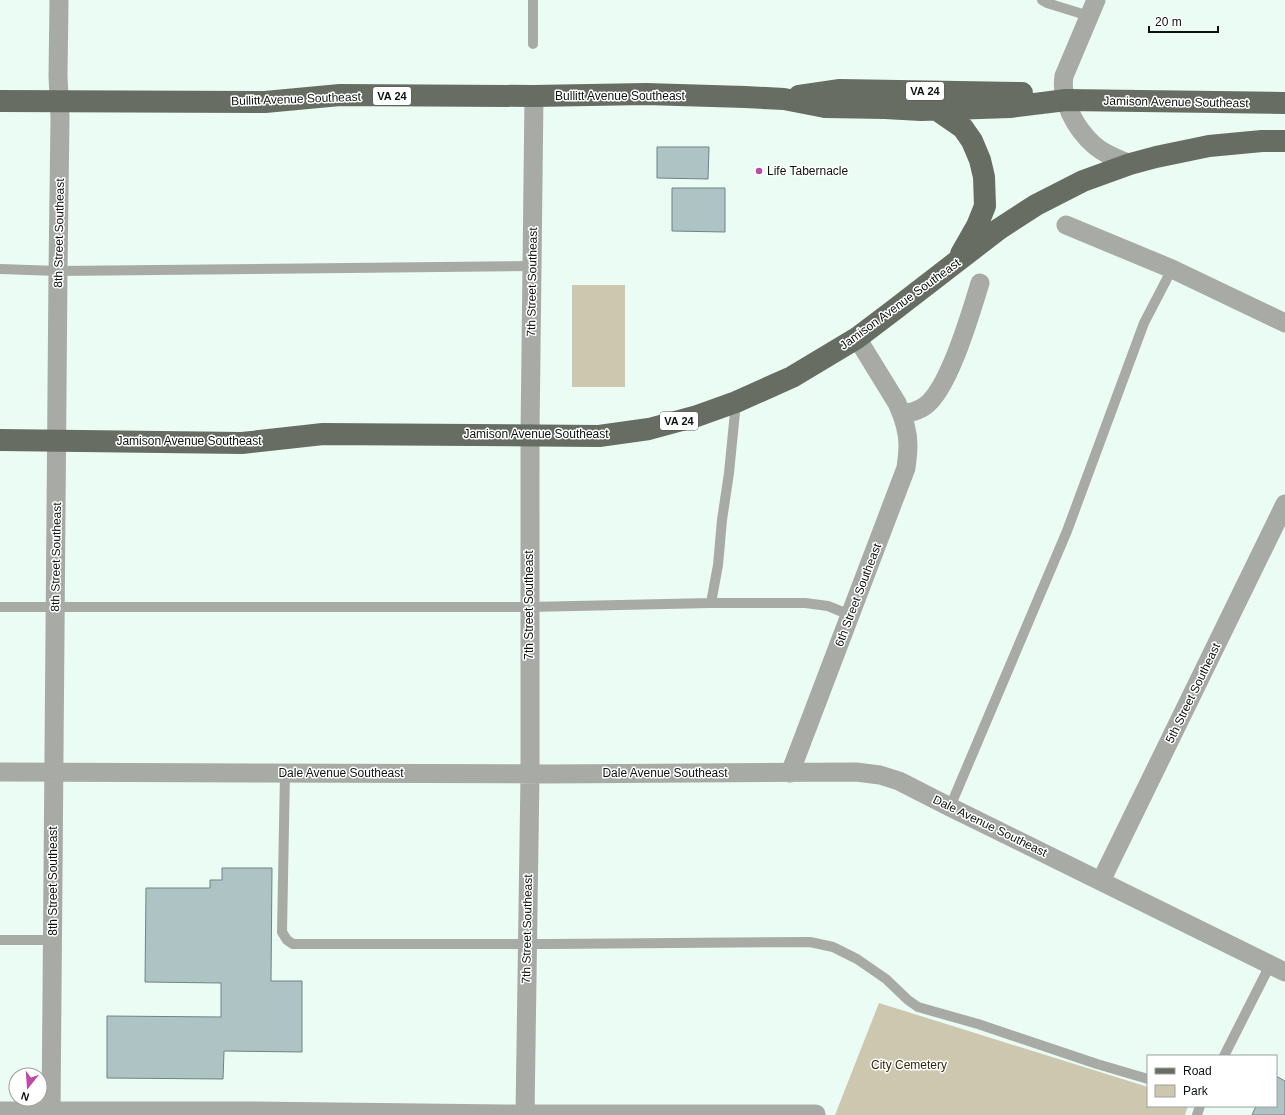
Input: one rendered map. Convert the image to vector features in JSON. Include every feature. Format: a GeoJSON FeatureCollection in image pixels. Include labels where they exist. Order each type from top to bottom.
{"type":"FeatureCollection","features":[{"type":"Feature","properties":{"kind":"main road","name":"Bullitt Avenue Southeast"},"geometry":{"type":"LineString","coordinates":[[784,99],[840,90],[1035,93],[1066,100]]}},
{"type":"Feature","properties":{"kind":"main road","name":"Bullitt Avenue Southeast"},"geometry":{"type":"LineString","coordinates":[[0,101],[265,102],[340,96],[534,96],[646,94],[784,99],[825,107],[937,110],[1010,107],[1066,100]]}},
{"type":"Feature","properties":{"kind":"main road","name":"Jamison Avenue Southeast"},"geometry":{"type":"LineString","coordinates":[[1066,100],[1285,102]]}},
{"type":"Feature","properties":{"kind":"main road"},"geometry":{"type":"LineString","coordinates":[[937,110],[963,128],[972,141],[980,160],[984,177],[985,206],[977,226],[955,264]]}},
{"type":"Feature","properties":{"kind":"main road","name":"Jamison Avenue Southeast"},"geometry":{"type":"LineString","coordinates":[[0,440],[242,443],[324,434],[599,436],[649,428],[697,416],[736,402],[792,377],[857,338],[999,229],[1036,205],[1083,181],[1156,156],[1209,146],[1262,141],[1285,141]]}},
{"type":"Feature","properties":{"kind":"street","name":"8th Street Southeast"},"geometry":{"type":"LineString","coordinates":[[51,1113],[60,102],[58,76],[59,0]]}},
{"type":"Feature","properties":{"kind":"street"},"geometry":{"type":"LineString","coordinates":[[1093,8],[1064,76],[1063,82],[1066,100],[1069,111],[1080,130],[1095,146],[1114,158],[1130,164]]}},
{"type":"Feature","properties":{"kind":"street","name":"7th Street Southeast"},"geometry":{"type":"LineString","coordinates":[[525,1114],[530,774],[530,435],[534,96]]}},
{"type":"Feature","properties":{"kind":"street"},"geometry":{"type":"LineString","coordinates":[[1066,225],[1172,269],[1285,323]]}},
{"type":"Feature","properties":{"kind":"street"},"geometry":{"type":"LineString","coordinates":[[902,414],[914,412],[925,406],[936,395],[953,363],[980,282]]}},
{"type":"Feature","properties":{"kind":"street","name":"6th Street Southeast"},"geometry":{"type":"LineString","coordinates":[[790,773],[906,468],[908,445],[905,423],[902,414],[897,403],[857,338]]}},
{"type":"Feature","properties":{"kind":"street","name":"5th Street Southeast"},"geometry":{"type":"LineString","coordinates":[[1101,882],[1283,511]]}},
{"type":"Feature","properties":{"kind":"street","name":"Dale Avenue Southeast"},"geometry":{"type":"LineString","coordinates":[[0,772],[530,774],[856,772],[880,775],[899,780],[950,807],[1277,969]]}},
{"type":"Feature","properties":{"kind":"street"},"geometry":{"type":"LineString","coordinates":[[0,1110],[51,1113],[246,1111],[525,1114],[816,1114]]}},
{"type":"Feature","properties":{"kind":"lane"},"geometry":{"type":"LineString","coordinates":[[533,0],[533,44]]}},
{"type":"Feature","properties":{"kind":"lane"},"geometry":{"type":"LineString","coordinates":[[1042,0],[1047,3],[1093,8]]}},
{"type":"Feature","properties":{"kind":"lane"},"geometry":{"type":"LineString","coordinates":[[0,269],[58,271],[532,266]]}},
{"type":"Feature","properties":{"kind":"lane"},"geometry":{"type":"LineString","coordinates":[[950,807],[1067,531],[1144,323],[1172,269]]}},
{"type":"Feature","properties":{"kind":"lane"},"geometry":{"type":"LineString","coordinates":[[710,603],[718,565],[736,402]]}},
{"type":"Feature","properties":{"kind":"lane"},"geometry":{"type":"LineString","coordinates":[[0,607],[529,607],[710,603],[805,603],[828,606],[850,615]]}},
{"type":"Feature","properties":{"kind":"lane"},"geometry":{"type":"LineString","coordinates":[[285,773],[282,932],[287,940],[293,944],[810,942],[833,947],[857,959],[886,979],[908,1000],[918,1007],[978,1024],[1097,1064],[1147,1079]]}},
{"type":"Feature","properties":{"kind":"lane"},"geometry":{"type":"LineString","coordinates":[[0,940],[52,940]]}},
{"type":"Feature","properties":{"kind":"lane"},"geometry":{"type":"LineString","coordinates":[[1225,1055],[1277,969]]}},
{"type":"Feature","properties":{"kind":"green space"},"geometry":{"type":"Polygon","coordinates":[[[572,285],[625,285],[625,387],[572,387],[572,285]]]}},
{"type":"Feature","properties":{"kind":"green space","name":"City Cemetery"},"geometry":{"type":"Polygon","coordinates":[[[879,1003],[1147,1087],[1147,1107],[1188,1107],[1185,1115],[835,1115],[879,1003]]]}},
{"type":"Feature","properties":{"kind":"building"},"geometry":{"type":"Polygon","coordinates":[[[657,147],[709,147],[708,179],[657,178],[657,147]]]}},
{"type":"Feature","properties":{"kind":"building"},"geometry":{"type":"Polygon","coordinates":[[[672,188],[725,188],[725,232],[672,231],[672,188]]]}},
{"type":"Feature","properties":{"kind":"building"},"geometry":{"type":"Polygon","coordinates":[[[222,868],[272,868],[271,981],[302,981],[302,1052],[224,1051],[223,1079],[107,1078],[107,1016],[221,1017],[221,983],[145,982],[146,888],[210,888],[210,880],[222,880],[222,868]]]}},
{"type":"Feature","properties":{"kind":"building"},"geometry":{"type":"Polygon","coordinates":[[[1277,1077],[1285,1081],[1285,1115],[1252,1115],[1256,1107],[1277,1107],[1277,1077]]]}},
{"type":"Feature","properties":{"kind":"place","name":"Life Tabernacle"},"geometry":{"type":"Point","coordinates":[759,171]}}]}
